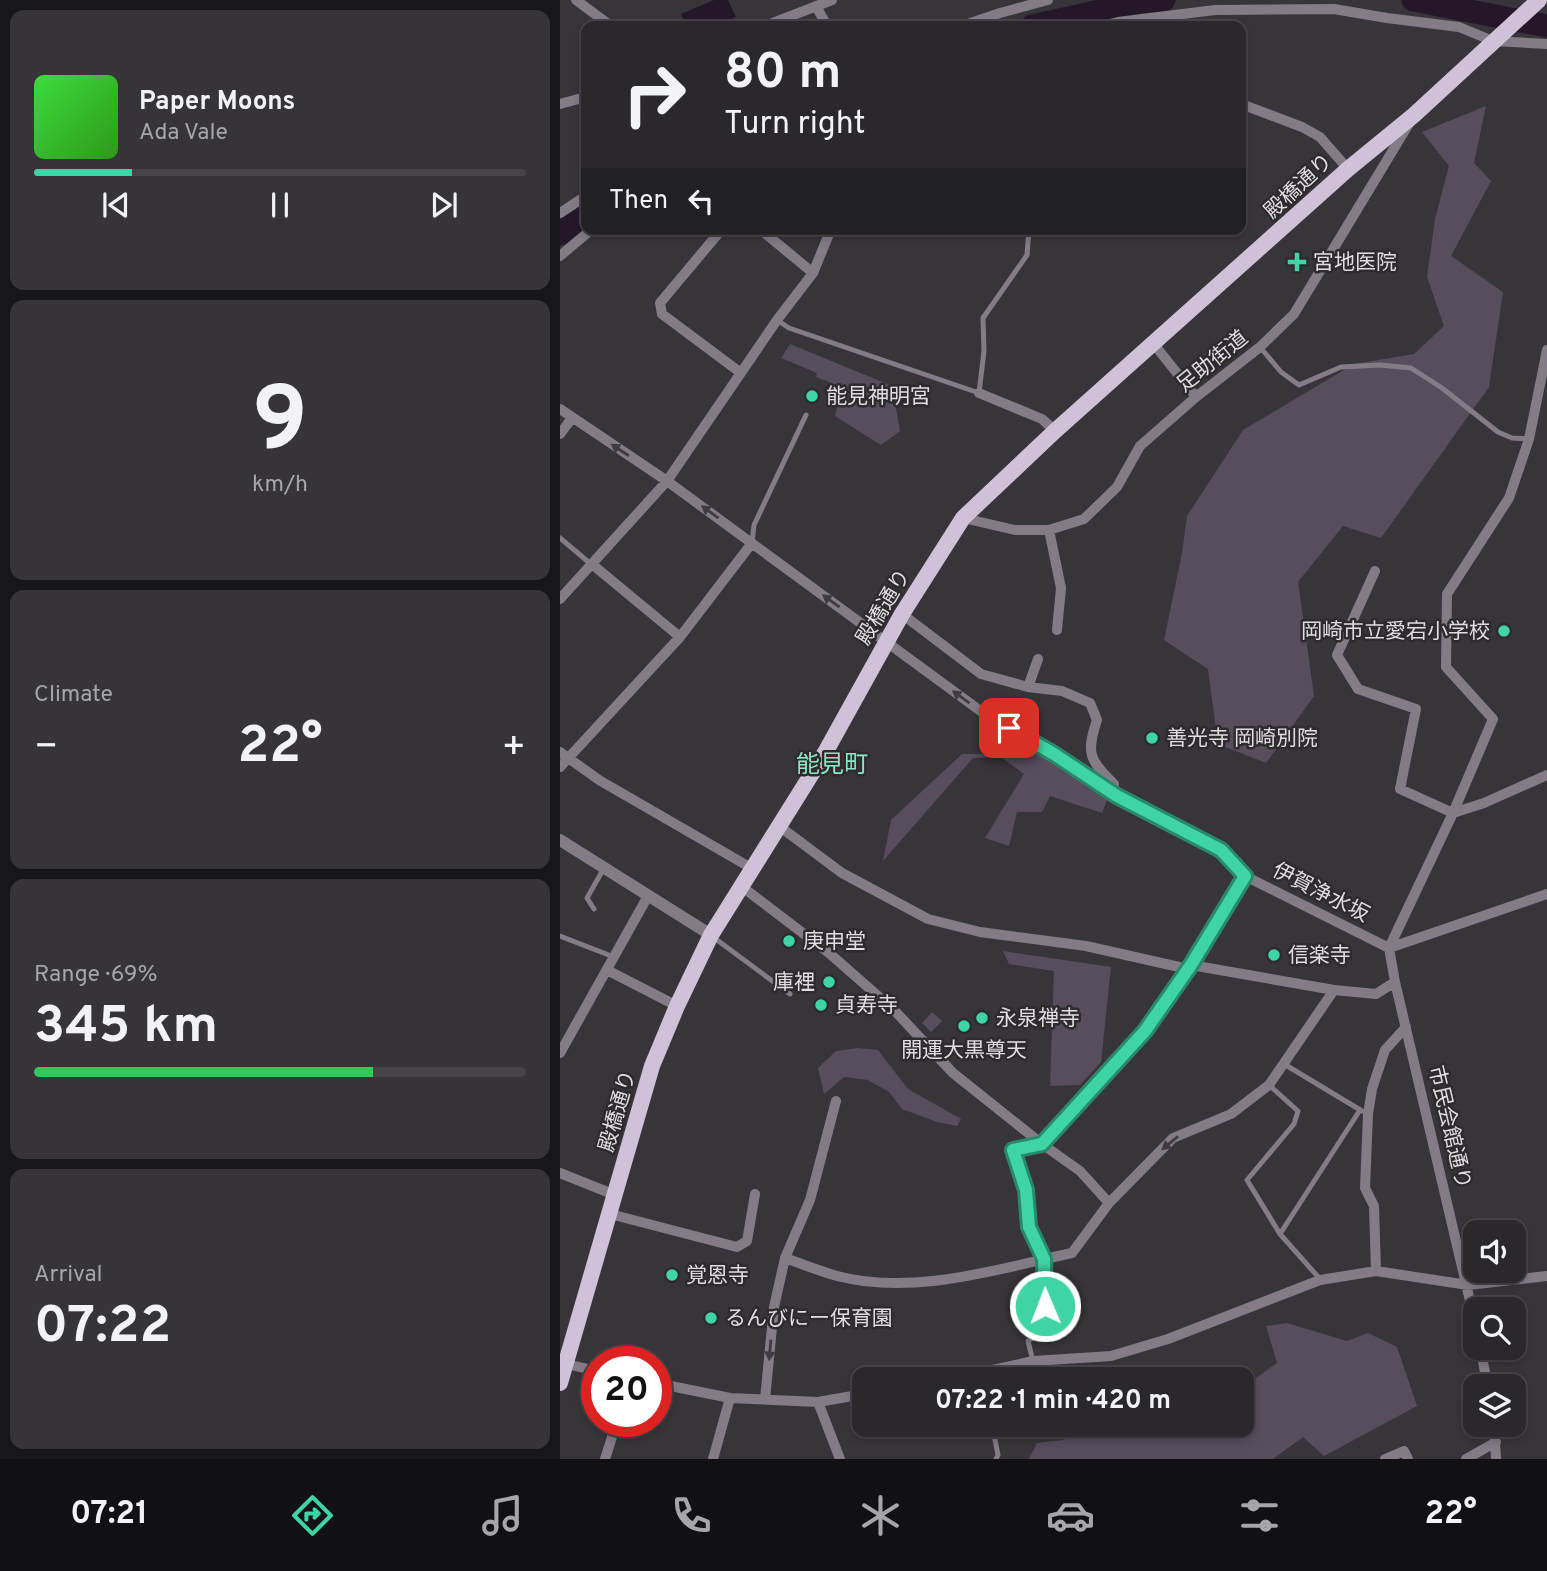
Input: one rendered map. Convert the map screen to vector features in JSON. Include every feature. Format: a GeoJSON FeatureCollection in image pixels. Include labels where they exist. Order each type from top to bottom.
{"type":"FeatureCollection","features":[{"type":"Feature","properties":{"kind":"main road","name":"殿橋通り"},"geometry":{"type":"LineString","coordinates":[[560,1383],[563,1364],[610,1214],[652,1066],[677,1006],[711,935],[826,751],[886,641],[963,518],[1055,431],[1348,169],[1414,115],[1537,2]]}},
{"type":"Feature","properties":{"kind":"street"},"geometry":{"type":"LineString","coordinates":[[576,0],[604,21]]}},
{"type":"Feature","properties":{"kind":"street"},"geometry":{"type":"LineString","coordinates":[[778,21],[832,0]]}},
{"type":"Feature","properties":{"kind":"street"},"geometry":{"type":"LineString","coordinates":[[979,21],[1048,0]]}},
{"type":"Feature","properties":{"kind":"street"},"geometry":{"type":"LineString","coordinates":[[816,6],[824,21]]}},
{"type":"Feature","properties":{"kind":"street"},"geometry":{"type":"LineString","coordinates":[[1126,21],[1215,10],[1334,9],[1459,27],[1547,44]]}},
{"type":"Feature","properties":{"kind":"street"},"geometry":{"type":"LineString","coordinates":[[560,104],[581,98]]}},
{"type":"Feature","properties":{"kind":"street"},"geometry":{"type":"LineString","coordinates":[[1246,106],[1302,127],[1320,137],[1348,169]]}},
{"type":"Feature","properties":{"kind":"street","name":"足助街道"},"geometry":{"type":"LineString","coordinates":[[963,518],[1015,530],[1049,530],[1084,519],[1117,487],[1140,446],[1196,397],[1260,347],[1294,314],[1414,115]]}},
{"type":"Feature","properties":{"kind":"street"},"geometry":{"type":"LineString","coordinates":[[560,213],[581,199]]}},
{"type":"Feature","properties":{"kind":"street"},"geometry":{"type":"LineString","coordinates":[[560,256],[585,235]]}},
{"type":"Feature","properties":{"kind":"street"},"geometry":{"type":"LineString","coordinates":[[717,235],[660,303],[662,314],[741,373]]}},
{"type":"Feature","properties":{"kind":"street"},"geometry":{"type":"LineString","coordinates":[[767,235],[813,273]]}},
{"type":"Feature","properties":{"kind":"street"},"geometry":{"type":"LineString","coordinates":[[560,598],[667,481],[777,320],[813,273],[829,235]]}},
{"type":"Feature","properties":{"kind":"street"},"geometry":{"type":"LineString","coordinates":[[1153,343],[1196,397]]}},
{"type":"Feature","properties":{"kind":"street"},"geometry":{"type":"LineString","coordinates":[[1389,948],[1453,813],[1493,719],[1446,667],[1447,594],[1510,498],[1528,439],[1547,350]]}},
{"type":"Feature","properties":{"kind":"street"},"geometry":{"type":"LineString","coordinates":[[979,393],[1042,419],[1055,431]]}},
{"type":"Feature","properties":{"kind":"street","name":"伊賀浄水坂"},"geometry":{"type":"LineString","coordinates":[[560,409],[667,481],[986,715],[1054,754],[1117,796],[1221,850],[1245,876],[1389,948]]}},
{"type":"Feature","properties":{"kind":"street"},"geometry":{"type":"LineString","coordinates":[[560,434],[572,418]]}},
{"type":"Feature","properties":{"kind":"street"},"geometry":{"type":"LineString","coordinates":[[1049,530],[1061,588],[1057,630]]}},
{"type":"Feature","properties":{"kind":"street"},"geometry":{"type":"LineString","coordinates":[[752,543],[680,637],[563,759],[753,869]]}},
{"type":"Feature","properties":{"kind":"street"},"geometry":{"type":"LineString","coordinates":[[593,565],[680,637]]}},
{"type":"Feature","properties":{"kind":"street"},"geometry":{"type":"LineString","coordinates":[[1375,571],[1337,655],[1359,689],[1416,709],[1400,789],[1453,813],[1484,803],[1547,775]]}},
{"type":"Feature","properties":{"kind":"street"},"geometry":{"type":"LineString","coordinates":[[902,614],[981,674],[1028,687],[1062,691],[1090,704],[1097,720],[1089,744],[1097,767],[1114,784]]}},
{"type":"Feature","properties":{"kind":"street"},"geometry":{"type":"LineString","coordinates":[[1028,687],[1038,659]]}},
{"type":"Feature","properties":{"kind":"street"},"geometry":{"type":"LineString","coordinates":[[779,826],[842,873],[928,919],[980,932],[1086,946],[1190,967],[1334,990],[1376,994],[1395,982]]}},
{"type":"Feature","properties":{"kind":"street"},"geometry":{"type":"LineString","coordinates":[[560,840],[711,935]]}},
{"type":"Feature","properties":{"kind":"street"},"geometry":{"type":"LineString","coordinates":[[1044,1259],[1029,1227],[1026,1190],[1013,1150],[1042,1144],[1145,1031],[1190,967],[1245,876]]}},
{"type":"Feature","properties":{"kind":"street"},"geometry":{"type":"LineString","coordinates":[[741,886],[829,953],[894,1010],[953,1073],[1080,1171],[1109,1203]]}},
{"type":"Feature","properties":{"kind":"street"},"geometry":{"type":"LineString","coordinates":[[1389,948],[1547,894]]}},
{"type":"Feature","properties":{"kind":"street"},"geometry":{"type":"LineString","coordinates":[[560,1053],[648,896]]}},
{"type":"Feature","properties":{"kind":"street","name":"市民会館通り"},"geometry":{"type":"LineString","coordinates":[[1389,948],[1470,1297]]}},
{"type":"Feature","properties":{"kind":"street"},"geometry":{"type":"LineString","coordinates":[[607,970],[677,1006]]}},
{"type":"Feature","properties":{"kind":"street"},"geometry":{"type":"LineString","coordinates":[[785,1258],[838,1276],[891,1283],[944,1280],[1072,1253],[1109,1203],[1173,1138],[1231,1114],[1269,1085],[1334,990]]}},
{"type":"Feature","properties":{"kind":"street"},"geometry":{"type":"LineString","coordinates":[[1376,1272],[1374,1206],[1365,1188],[1364,1112],[1385,1050],[1406,1027]]}},
{"type":"Feature","properties":{"kind":"street"},"geometry":{"type":"LineString","coordinates":[[765,1399],[774,1307],[785,1258],[810,1200],[836,1101]]}},
{"type":"Feature","properties":{"kind":"street"},"geometry":{"type":"LineString","coordinates":[[560,1173],[615,1195]]}},
{"type":"Feature","properties":{"kind":"street"},"geometry":{"type":"LineString","coordinates":[[610,1214],[737,1247],[747,1241],[755,1194]]}},
{"type":"Feature","properties":{"kind":"street"},"geometry":{"type":"LineString","coordinates":[[1013,1367],[1033,1361],[1111,1356],[1168,1339],[1320,1280],[1376,1272],[1468,1285],[1547,1276]]}},
{"type":"Feature","properties":{"kind":"street"},"geometry":{"type":"LineString","coordinates":[[563,1364],[581,1368]]}},
{"type":"Feature","properties":{"kind":"street"},"geometry":{"type":"LineString","coordinates":[[672,1386],[730,1398],[818,1402],[852,1396]]}},
{"type":"Feature","properties":{"kind":"street"},"geometry":{"type":"LineString","coordinates":[[713,1459],[730,1398]]}},
{"type":"Feature","properties":{"kind":"street"},"geometry":{"type":"LineString","coordinates":[[818,1402],[840,1459]]}},
{"type":"Feature","properties":{"kind":"street"},"geometry":{"type":"LineString","coordinates":[[605,1459],[612,1437]]}},
{"type":"Feature","properties":{"kind":"street"},"geometry":{"type":"LineString","coordinates":[[1495,1437],[1496,1459]]}},
{"type":"Feature","properties":{"kind":"street"},"geometry":{"type":"LineString","coordinates":[[1466,1459],[1496,1442]]}},
{"type":"Feature","properties":{"kind":"street"},"geometry":{"type":"LineString","coordinates":[[1385,1459],[1404,1451],[1408,1459]]}},
{"type":"Feature","properties":{"kind":"lane"},"geometry":{"type":"LineString","coordinates":[[777,320],[789,328],[979,393],[984,351],[983,318],[1027,255],[1029,235]]}},
{"type":"Feature","properties":{"kind":"lane"},"geometry":{"type":"LineString","coordinates":[[1260,347],[1281,372],[1299,385],[1341,368],[1380,365],[1411,368],[1442,388],[1498,432],[1512,438],[1528,439]]}},
{"type":"Feature","properties":{"kind":"lane"},"geometry":{"type":"LineString","coordinates":[[752,543],[754,525],[806,415]]}},
{"type":"Feature","properties":{"kind":"lane"},"geometry":{"type":"LineString","coordinates":[[560,538],[593,565]]}},
{"type":"Feature","properties":{"kind":"lane"},"geometry":{"type":"LineString","coordinates":[[594,909],[587,898],[604,868]]}},
{"type":"Feature","properties":{"kind":"lane"},"geometry":{"type":"LineString","coordinates":[[711,935],[790,994]]}},
{"type":"Feature","properties":{"kind":"lane"},"geometry":{"type":"LineString","coordinates":[[560,936],[614,957]]}},
{"type":"Feature","properties":{"kind":"lane"},"geometry":{"type":"LineString","coordinates":[[1280,1234],[1364,1112],[1283,1064]]}},
{"type":"Feature","properties":{"kind":"lane"},"geometry":{"type":"LineString","coordinates":[[1269,1085],[1298,1111],[1294,1124],[1247,1180],[1280,1234],[1320,1280]]}},
{"type":"Feature","properties":{"kind":"lane"},"geometry":{"type":"LineString","coordinates":[[1033,1361],[1028,1341],[1045,1330],[1044,1259]]}},
{"type":"Feature","properties":{"kind":"lane"},"geometry":{"type":"LineString","coordinates":[[995,1437],[998,1455],[996,1459]]}},
{"type":"Feature","properties":{"kind":"shaded area"},"geometry":{"type":"Polygon","coordinates":[[[714,0],[728,0],[736,17],[727,21],[684,21],[681,14],[714,0]]]}},
{"type":"Feature","properties":{"kind":"shaded area"},"geometry":{"type":"Polygon","coordinates":[[[1486,106],[1474,163],[1491,181],[1451,256],[1503,292],[1489,387],[1381,538],[1343,526],[1298,582],[1314,696],[1266,763],[1218,744],[1208,669],[1164,640],[1187,516],[1243,430],[1354,364],[1414,354],[1444,326],[1427,277],[1435,219],[1449,166],[1422,132],[1486,106]]]}},
{"type":"Feature","properties":{"kind":"shaded area"},"geometry":{"type":"Polygon","coordinates":[[[790,344],[892,386],[900,431],[881,445],[835,416],[841,392],[829,382],[816,377],[817,373],[781,358],[790,344]]]}},
{"type":"Feature","properties":{"kind":"shaded area"},"geometry":{"type":"Polygon","coordinates":[[[1019,741],[1107,800],[1102,813],[1050,796],[1042,812],[1017,812],[1009,846],[985,838],[1024,774],[1001,757],[973,758],[883,861],[891,820],[962,754],[1004,754],[1019,741]]]}},
{"type":"Feature","properties":{"kind":"shaded area"},"geometry":{"type":"Polygon","coordinates":[[[1003,951],[1111,967],[1101,1062],[1080,1085],[1050,1086],[1054,971],[1009,964],[1003,951]]]}},
{"type":"Feature","properties":{"kind":"shaded area"},"geometry":{"type":"Polygon","coordinates":[[[932,1012],[942,1021],[931,1032],[922,1023],[932,1012]]]}},
{"type":"Feature","properties":{"kind":"shaded area"},"geometry":{"type":"Polygon","coordinates":[[[857,1048],[878,1050],[908,1089],[961,1119],[957,1126],[902,1109],[889,1092],[868,1080],[844,1077],[824,1094],[818,1068],[836,1051],[857,1048]]]}},
{"type":"Feature","properties":{"kind":"shaded area"},"geometry":{"type":"Polygon","coordinates":[[[1287,1323],[1347,1341],[1368,1333],[1397,1347],[1417,1406],[1324,1456],[1303,1437],[1273,1459],[1029,1459],[1037,1443],[1070,1437],[1254,1437],[1254,1379],[1277,1363],[1266,1326],[1287,1323]]]}},
{"type":"Feature","properties":{"kind":"waterway"},"geometry":{"type":"LineString","coordinates":[[1055,21],[1141,2],[1164,0]]}},
{"type":"Feature","properties":{"kind":"waterway"},"geometry":{"type":"LineString","coordinates":[[1413,0],[1547,26]]}},
{"type":"Feature","properties":{"kind":"waterway"},"geometry":{"type":"LineString","coordinates":[[560,234],[581,218]]}},
{"type":"Feature","properties":{"kind":"place","name":"宮地医院"},"geometry":{"type":"Point","coordinates":[1297,262]}},
{"type":"Feature","properties":{"kind":"place","name":"能見神明宮"},"geometry":{"type":"Point","coordinates":[812,396]}},
{"type":"Feature","properties":{"kind":"place","name":"岡崎市立愛宕小学校"},"geometry":{"type":"Point","coordinates":[1504,631]}},
{"type":"Feature","properties":{"kind":"place","name":"善光寺 岡崎別院"},"geometry":{"type":"Point","coordinates":[1152,738]}},
{"type":"Feature","properties":{"kind":"place","name":"庚申堂"},"geometry":{"type":"Point","coordinates":[789,941]}},
{"type":"Feature","properties":{"kind":"place","name":"信楽寺"},"geometry":{"type":"Point","coordinates":[1274,955]}},
{"type":"Feature","properties":{"kind":"place","name":"庫裡"},"geometry":{"type":"Point","coordinates":[829,982]}},
{"type":"Feature","properties":{"kind":"place","name":"貞寿寺"},"geometry":{"type":"Point","coordinates":[821,1005]}},
{"type":"Feature","properties":{"kind":"place","name":"永泉禅寺"},"geometry":{"type":"Point","coordinates":[982,1018]}},
{"type":"Feature","properties":{"kind":"place","name":"開運大黒尊天"},"geometry":{"type":"Point","coordinates":[964,1026]}},
{"type":"Feature","properties":{"kind":"place","name":"覚恩寺"},"geometry":{"type":"Point","coordinates":[672,1275]}},
{"type":"Feature","properties":{"kind":"place","name":"るんびにー保育園"},"geometry":{"type":"Point","coordinates":[711,1318]}},
{"type":"Feature","properties":{"kind":"district","name":"能見町"},"geometry":{"type":"Point","coordinates":[832,764]}},
{"type":"Feature","properties":{"kind":"route"},"geometry":{"type":"LineString","coordinates":[[1009,728],[1117,796],[1221,850],[1245,876],[1191,965],[1145,1031],[1042,1144],[1013,1150],[1026,1190],[1029,1227],[1044,1259],[1045,1306]]}}]}
